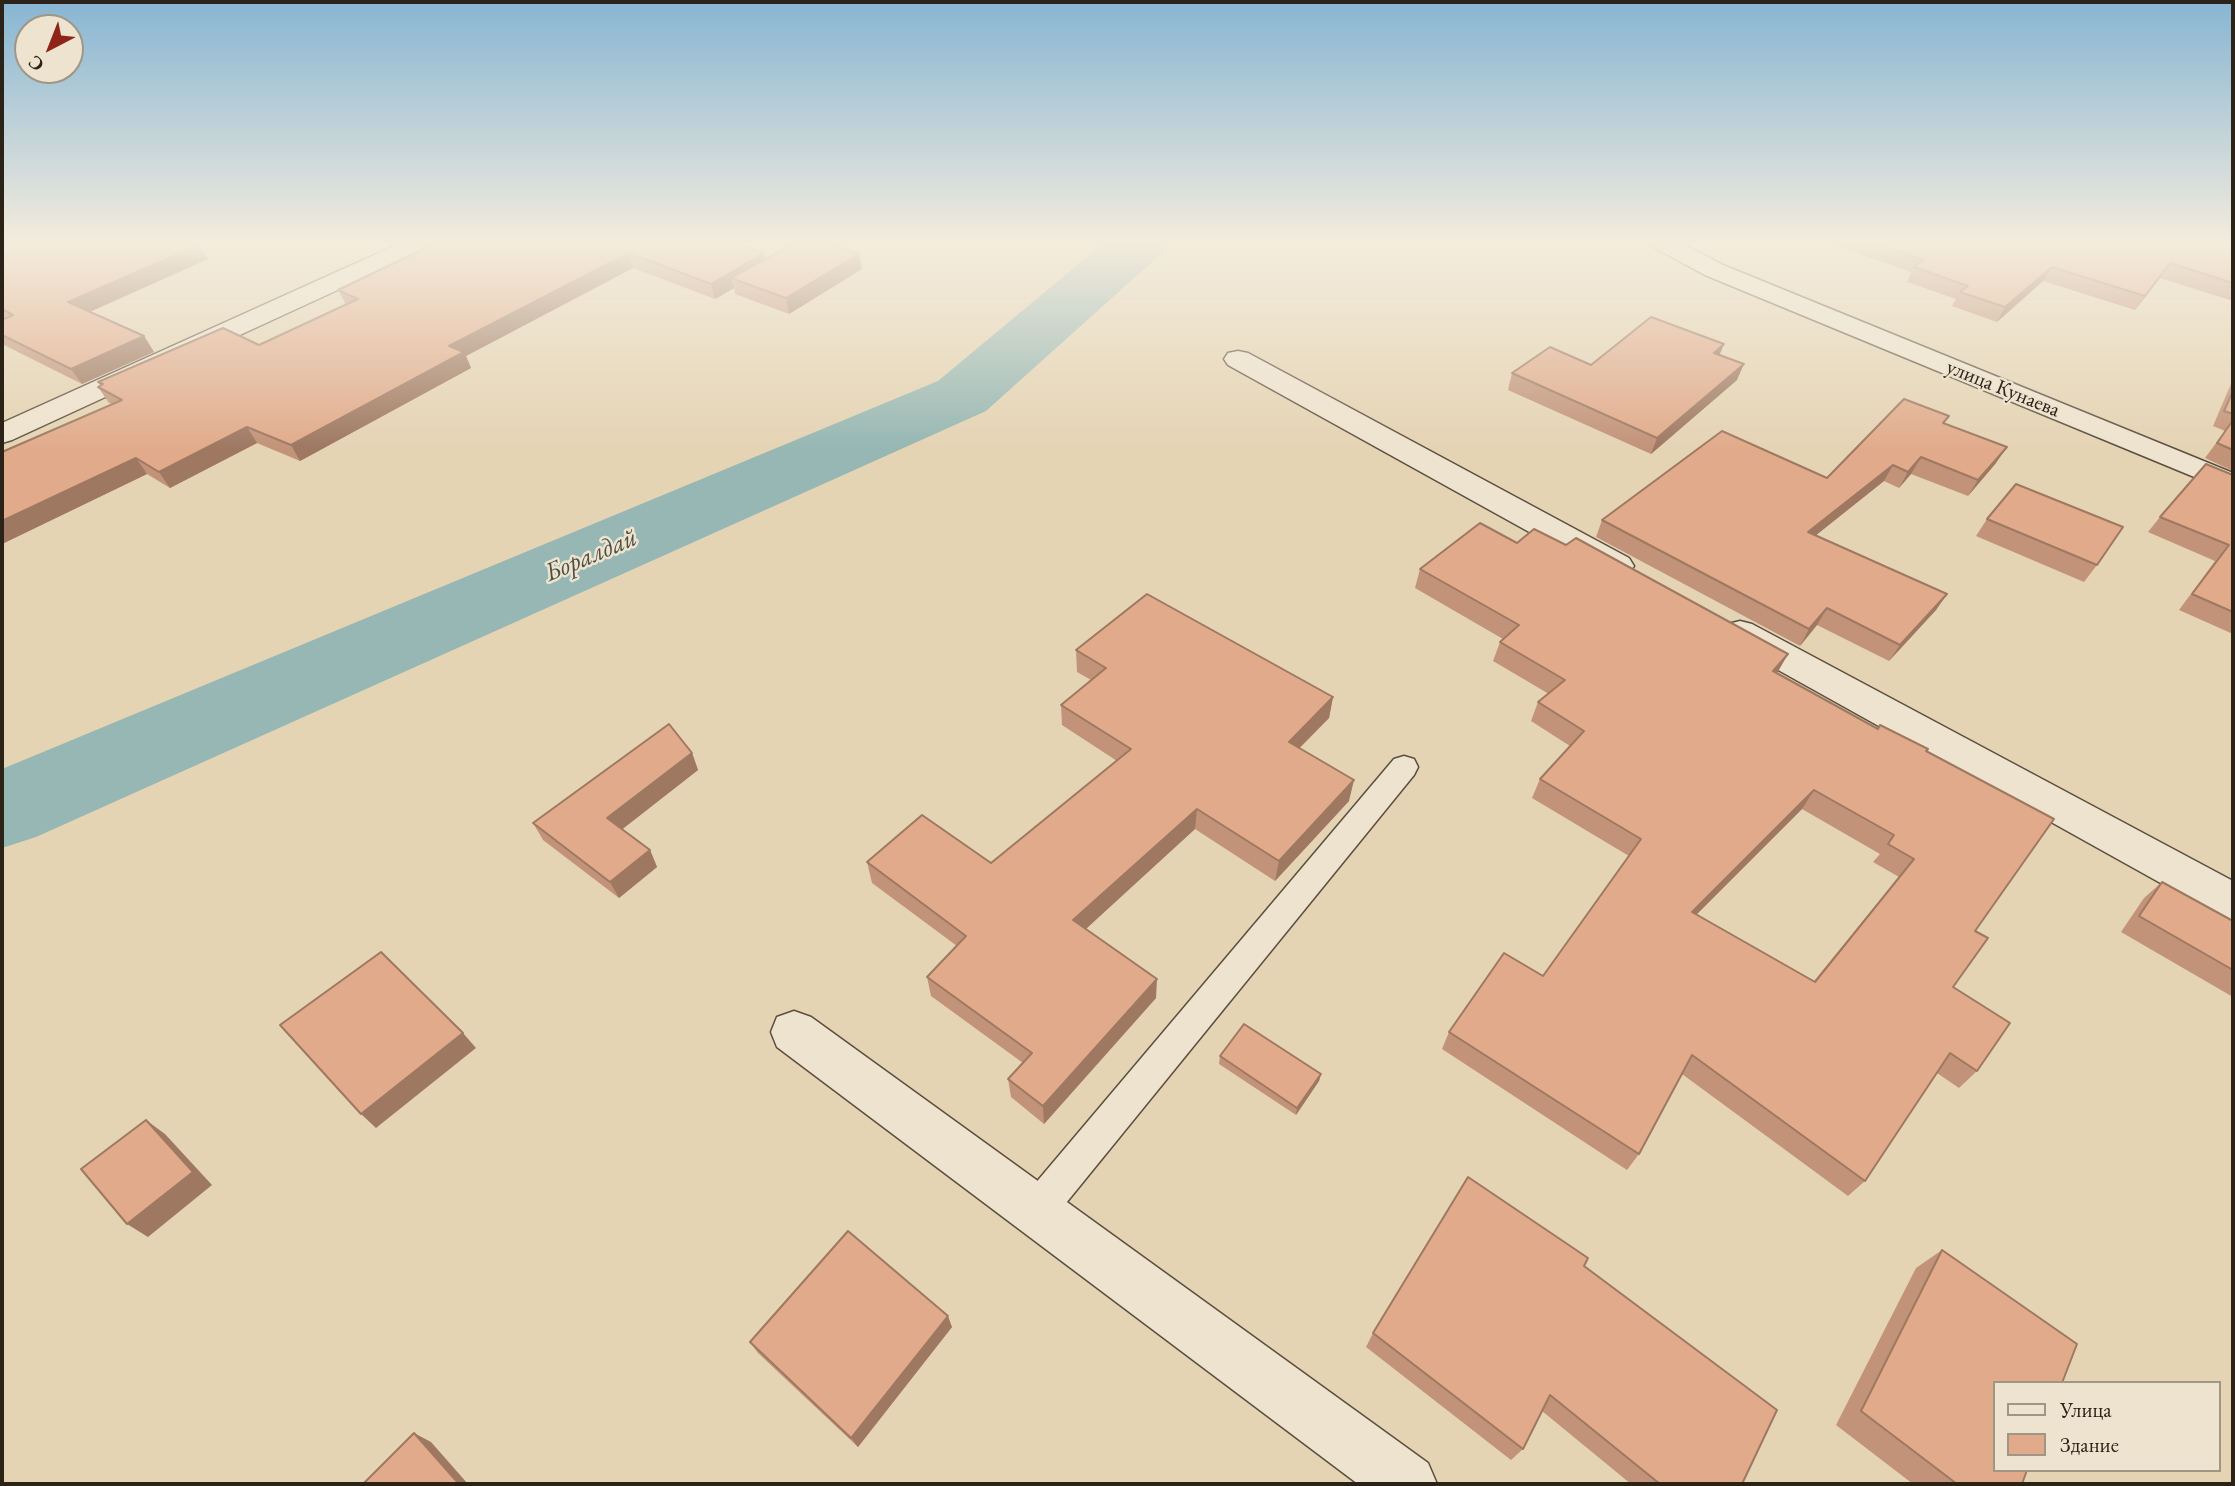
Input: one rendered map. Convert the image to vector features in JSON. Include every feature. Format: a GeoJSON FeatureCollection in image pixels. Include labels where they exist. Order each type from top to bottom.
{"type":"FeatureCollection","features":[{"type":"Feature","properties":{"kind":"street"},"geometry":{"type":"LineString","coordinates":[[2,434],[272,310]]}},
{"type":"Feature","properties":{"kind":"street","name":"улица Кунаева"},"geometry":{"type":"LineString","coordinates":[[1812,310],[2233,484]]}},
{"type":"Feature","properties":{"kind":"street"},"geometry":{"type":"LineString","coordinates":[[1238,359],[1640,579]]}},
{"type":"Feature","properties":{"kind":"street"},"geometry":{"type":"LineString","coordinates":[[1713,619],[2233,902]]}},
{"type":"Feature","properties":{"kind":"street"},"geometry":{"type":"LineString","coordinates":[[794,1032],[1407,1484]]}},
{"type":"Feature","properties":{"kind":"lane"},"geometry":{"type":"LineString","coordinates":[[1036,1211],[1404,767]]}},
{"type":"Feature","properties":{"kind":"building"},"geometry":{"type":"Polygon","coordinates":[[[4,310],[87,310],[144,336],[71,369],[2,335],[2,320],[13,315],[4,310]]]}},
{"type":"Feature","properties":{"kind":"building"},"geometry":{"type":"Polygon","coordinates":[[[334,310],[518,310],[449,346],[464,352],[291,445],[247,427],[159,472],[136,458],[2,521],[2,452],[122,400],[98,387],[103,384],[98,382],[223,328],[259,345],[334,310]]]}},
{"type":"Feature","properties":{"kind":"building"},"geometry":{"type":"Polygon","coordinates":[[[1651,317],[1724,344],[1714,353],[1744,364],[1657,438],[1512,373],[1550,347],[1591,365],[1651,317]]]}},
{"type":"Feature","properties":{"kind":"building"},"geometry":{"type":"Polygon","coordinates":[[[2233,391],[2233,414],[2224,411],[2233,391]]]}},
{"type":"Feature","properties":{"kind":"building"},"geometry":{"type":"Polygon","coordinates":[[[1904,399],[1949,416],[1943,423],[2007,447],[1978,480],[1921,457],[1908,472],[1893,465],[1808,532],[1947,594],[1900,645],[1827,608],[1809,629],[1602,520],[1722,431],[1827,478],[1904,399]]]}},
{"type":"Feature","properties":{"kind":"building"},"geometry":{"type":"Polygon","coordinates":[[[2233,420],[2233,450],[2217,443],[2233,420]]]}},
{"type":"Feature","properties":{"kind":"building"},"geometry":{"type":"Polygon","coordinates":[[[2206,464],[2233,475],[2233,612],[2192,594],[2229,545],[2160,517],[2206,464]]]}},
{"type":"Feature","properties":{"kind":"building"},"geometry":{"type":"Polygon","coordinates":[[[2016,484],[2123,527],[2097,565],[1987,519],[2016,484]]]}},
{"type":"Feature","properties":{"kind":"building"},"geometry":{"type":"Polygon","coordinates":[[[1480,523],[1517,543],[1534,529],[1566,545],[1576,538],[1788,654],[1773,671],[1878,729],[1880,725],[1928,749],[1926,751],[2054,819],[1975,931],[1988,938],[1953,987],[2010,1023],[1977,1071],[1950,1053],[1865,1181],[1692,1055],[1639,1154],[1449,1032],[1504,953],[1543,976],[1641,839],[1540,779],[1584,731],[1538,702],[1565,680],[1500,642],[1519,625],[1420,569],[1480,523]],[[1814,790],[1692,912],[1815,982],[1914,859],[1888,844],[1894,835],[1814,790]]]}},
{"type":"Feature","properties":{"kind":"building"},"geometry":{"type":"Polygon","coordinates":[[[1147,594],[1333,697],[1289,742],[1354,780],[1279,861],[1197,809],[1073,920],[1157,979],[1043,1106],[1008,1079],[1032,1053],[927,977],[966,936],[867,862],[922,815],[991,863],[1131,749],[1061,705],[1106,668],[1076,650],[1147,594]]]}},
{"type":"Feature","properties":{"kind":"building"},"geometry":{"type":"Polygon","coordinates":[[[669,724],[692,753],[607,818],[650,850],[610,882],[533,823],[669,724]]]}},
{"type":"Feature","properties":{"kind":"building"},"geometry":{"type":"Polygon","coordinates":[[[2162,882],[2233,921],[2233,970],[2139,916],[2162,882]]]}},
{"type":"Feature","properties":{"kind":"building"},"geometry":{"type":"Polygon","coordinates":[[[381,952],[463,1033],[361,1114],[280,1025],[381,952]]]}},
{"type":"Feature","properties":{"kind":"building"},"geometry":{"type":"Polygon","coordinates":[[[1244,1024],[1321,1074],[1297,1108],[1220,1056],[1244,1024]]]}},
{"type":"Feature","properties":{"kind":"building"},"geometry":{"type":"Polygon","coordinates":[[[146,1120],[193,1172],[127,1224],[81,1169],[146,1120]]]}},
{"type":"Feature","properties":{"kind":"building"},"geometry":{"type":"Polygon","coordinates":[[[1468,1177],[1588,1258],[1584,1266],[1777,1410],[1742,1484],[1660,1484],[1550,1395],[1523,1449],[1373,1333],[1468,1177]]]}},
{"type":"Feature","properties":{"kind":"building"},"geometry":{"type":"Polygon","coordinates":[[[848,1231],[948,1316],[851,1438],[750,1342],[848,1231]]]}},
{"type":"Feature","properties":{"kind":"building"},"geometry":{"type":"Polygon","coordinates":[[[1942,1250],[2077,1344],[2063,1381],[1994,1381],[1994,1472],[2026,1472],[2022,1484],[1957,1484],[1861,1411],[1942,1250]]]}},
{"type":"Feature","properties":{"kind":"building"},"geometry":{"type":"Polygon","coordinates":[[[414,1433],[459,1484],[363,1484],[414,1433]]]}},
{"type":"Feature","properties":{"kind":"waterway","name":"Боралдай"},"geometry":{"type":"LineString","coordinates":[[2,810],[962,396],[1061,310]]}}]}
